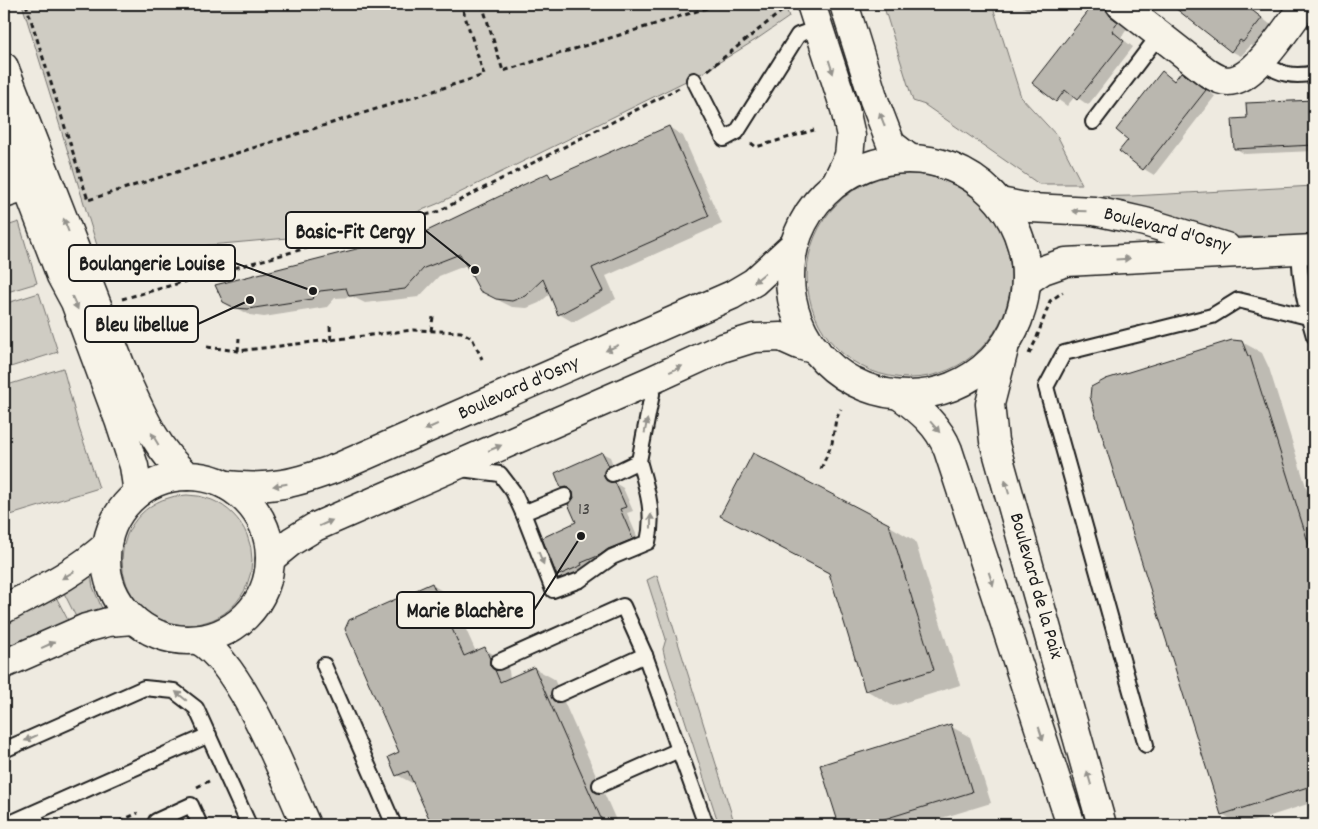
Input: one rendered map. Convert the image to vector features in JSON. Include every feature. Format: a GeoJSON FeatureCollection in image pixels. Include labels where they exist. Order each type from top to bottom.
{"type":"FeatureCollection","features":[{"type":"Feature","properties":{"kind":"main road"},"geometry":{"type":"LineString","coordinates":[[844,4],[874,100],[892,144],[909,158]]}},
{"type":"Feature","properties":{"kind":"main road"},"geometry":{"type":"LineString","coordinates":[[1120,4],[1208,74],[1221,80],[1233,80],[1245,76],[1307,10]]}},
{"type":"Feature","properties":{"kind":"main road"},"geometry":{"type":"LineString","coordinates":[[815,16],[845,109],[851,136],[849,156],[836,183]]}},
{"type":"Feature","properties":{"kind":"main road"},"geometry":{"type":"LineString","coordinates":[[4,67],[27,187],[104,326],[144,420],[171,462],[187,476]]}},
{"type":"Feature","properties":{"kind":"main road"},"geometry":{"type":"LineString","coordinates":[[4,110],[27,187],[61,276],[75,302],[119,420],[134,466],[138,493]]}},
{"type":"Feature","properties":{"kind":"main road"},"geometry":{"type":"LineString","coordinates":[[909,158],[938,162],[959,170],[979,181],[1000,202],[1016,226],[1021,239],[1027,281],[1024,304],[1016,326],[1016,352],[982,369],[956,386],[931,393],[899,395],[876,391],[849,379],[836,371],[816,350],[799,323],[791,292],[791,261],[794,245],[807,215],[817,201],[836,183],[853,172],[880,161],[909,158]]}},
{"type":"Feature","properties":{"kind":"main road","name":"Boulevard d'Osny"},"geometry":{"type":"LineString","coordinates":[[1000,202],[1030,208],[1094,211],[1145,222],[1245,252]]}},
{"type":"Feature","properties":{"kind":"main road","name":"Boulevard d'Osny"},"geometry":{"type":"LineString","coordinates":[[226,485],[251,488],[283,485],[347,464],[732,295],[754,282],[794,245]]}},
{"type":"Feature","properties":{"kind":"main road","name":"Boulevard d'Osny"},"geometry":{"type":"LineString","coordinates":[[1027,281],[1043,270],[1066,262],[1307,250]]}},
{"type":"Feature","properties":{"kind":"main road"},"geometry":{"type":"LineString","coordinates":[[270,558],[292,541],[315,527],[722,348],[754,338],[781,337],[800,346],[816,350]]}},
{"type":"Feature","properties":{"kind":"main road","name":"Boulevard de la Paix"},"geometry":{"type":"LineString","coordinates":[[1016,352],[990,404],[994,441],[1102,825]]}},
{"type":"Feature","properties":{"kind":"main road","name":"Boulevard de la Paix"},"geometry":{"type":"LineString","coordinates":[[899,395],[922,413],[940,432],[948,450],[1071,825]]}},
{"type":"Feature","properties":{"kind":"main road"},"geometry":{"type":"LineString","coordinates":[[187,476],[200,477],[226,485],[246,500],[255,510],[266,533],[270,558],[267,582],[263,592],[250,612],[240,622],[223,633],[198,640],[176,640],[142,627],[133,620],[118,602],[109,581],[105,558],[106,545],[116,517],[138,493],[161,480],[187,476]]}},
{"type":"Feature","properties":{"kind":"main road"},"geometry":{"type":"LineString","coordinates":[[4,609],[80,568],[106,545]]}},
{"type":"Feature","properties":{"kind":"main road"},"geometry":{"type":"LineString","coordinates":[[4,664],[86,628],[108,622],[133,620]]}},
{"type":"Feature","properties":{"kind":"main road"},"geometry":{"type":"LineString","coordinates":[[240,622],[238,626],[237,647],[265,734]]}},
{"type":"Feature","properties":{"kind":"main road"},"geometry":{"type":"LineString","coordinates":[[198,640],[215,653],[224,664],[250,705],[306,825]]}},
{"type":"Feature","properties":{"kind":"lane"},"geometry":{"type":"LineString","coordinates":[[694,80],[724,139],[737,132],[798,35],[815,16]]}},
{"type":"Feature","properties":{"kind":"lane"},"geometry":{"type":"LineString","coordinates":[[1093,122],[1159,35]]}},
{"type":"Feature","properties":{"kind":"lane"},"geometry":{"type":"LineString","coordinates":[[1261,60],[1282,74],[1314,73]]}},
{"type":"Feature","properties":{"kind":"lane"},"geometry":{"type":"LineString","coordinates":[[1307,250],[1300,270],[1308,317],[1314,336]]}},
{"type":"Feature","properties":{"kind":"lane"},"geometry":{"type":"LineString","coordinates":[[1146,745],[1046,387],[1064,353],[1212,316],[1238,300],[1308,317]]}},
{"type":"Feature","properties":{"kind":"lane"},"geometry":{"type":"LineString","coordinates":[[450,468],[500,474],[513,491],[553,590],[580,580],[612,556],[648,542],[652,527],[650,498],[639,461],[652,394],[650,381]]}},
{"type":"Feature","properties":{"kind":"lane"},"geometry":{"type":"LineString","coordinates":[[612,474],[639,461]]}},
{"type":"Feature","properties":{"kind":"lane"},"geometry":{"type":"LineString","coordinates":[[523,513],[565,496]]}},
{"type":"Feature","properties":{"kind":"lane"},"geometry":{"type":"LineString","coordinates":[[498,662],[623,606],[645,656],[706,825]]}},
{"type":"Feature","properties":{"kind":"lane"},"geometry":{"type":"LineString","coordinates":[[559,694],[645,656]]}},
{"type":"Feature","properties":{"kind":"lane"},"geometry":{"type":"LineString","coordinates":[[324,665],[393,825]]}},
{"type":"Feature","properties":{"kind":"lane"},"geometry":{"type":"LineString","coordinates":[[4,750],[144,688],[174,691],[196,708],[249,825]]}},
{"type":"Feature","properties":{"kind":"lane"},"geometry":{"type":"LineString","coordinates":[[6,825],[36,819],[209,735]]}},
{"type":"Feature","properties":{"kind":"lane"},"geometry":{"type":"LineString","coordinates":[[600,785],[679,750]]}},
{"type":"Feature","properties":{"kind":"lane"},"geometry":{"type":"LineString","coordinates":[[153,824],[191,805],[200,825]]}},
{"type":"Feature","properties":{"kind":"path"},"geometry":{"type":"LineString","coordinates":[[26,4],[88,200],[484,75],[461,4]]}},
{"type":"Feature","properties":{"kind":"path"},"geometry":{"type":"LineString","coordinates":[[482,4],[503,72],[720,4]]}},
{"type":"Feature","properties":{"kind":"path"},"geometry":{"type":"LineString","coordinates":[[119,300],[437,212],[694,80],[791,4]]}},
{"type":"Feature","properties":{"kind":"path"},"geometry":{"type":"LineString","coordinates":[[737,132],[756,147],[814,130]]}},
{"type":"Feature","properties":{"kind":"path"},"geometry":{"type":"LineString","coordinates":[[1016,352],[1036,340],[1050,301],[1066,290],[1066,262]]}},
{"type":"Feature","properties":{"kind":"path"},"geometry":{"type":"LineString","coordinates":[[431,331],[433,318]]}},
{"type":"Feature","properties":{"kind":"path"},"geometry":{"type":"LineString","coordinates":[[330,326],[331,340]]}},
{"type":"Feature","properties":{"kind":"path"},"geometry":{"type":"LineString","coordinates":[[207,347],[238,351],[413,330],[461,332],[472,338],[482,359]]}},
{"type":"Feature","properties":{"kind":"path"},"geometry":{"type":"LineString","coordinates":[[238,351],[239,338]]}},
{"type":"Feature","properties":{"kind":"path"},"geometry":{"type":"LineString","coordinates":[[821,469],[832,443],[836,419],[841,409]]}},
{"type":"Feature","properties":{"kind":"shaded area"},"geometry":{"type":"Polygon","coordinates":[[[22,4],[785,4],[789,17],[702,73],[437,204],[412,214],[310,236],[100,255],[22,4]]]}},
{"type":"Feature","properties":{"kind":"shaded area"},"geometry":{"type":"Polygon","coordinates":[[[883,4],[992,4],[1021,97],[1058,137],[1082,184],[1039,184],[925,105],[913,101],[883,4]]]}},
{"type":"Feature","properties":{"kind":"shaded area"},"geometry":{"type":"Polygon","coordinates":[[[899,174],[919,174],[948,181],[974,197],[988,211],[1004,237],[1011,266],[1011,286],[1004,315],[988,341],[974,355],[948,371],[939,374],[919,378],[899,378],[870,371],[844,355],[830,341],[814,315],[811,306],[807,286],[807,266],[814,237],[830,211],[844,197],[870,181],[879,178],[899,174]]]}},
{"type":"Feature","properties":{"kind":"shaded area"},"geometry":{"type":"Polygon","coordinates":[[[1314,186],[1314,235],[1228,237],[1082,201],[1081,197],[1132,196],[1314,186]]]}},
{"type":"Feature","properties":{"kind":"shaded area"},"geometry":{"type":"Polygon","coordinates":[[[19,222],[37,283],[4,293],[4,227],[19,222]]]}},
{"type":"Feature","properties":{"kind":"shaded area"},"geometry":{"type":"Polygon","coordinates":[[[39,293],[58,352],[4,369],[4,304],[39,293]]]}},
{"type":"Feature","properties":{"kind":"shaded area"},"geometry":{"type":"Polygon","coordinates":[[[63,368],[79,428],[99,488],[4,517],[4,386],[63,368]]]}},
{"type":"Feature","properties":{"kind":"shaded area"},"geometry":{"type":"Polygon","coordinates":[[[187,495],[200,496],[212,500],[233,514],[247,535],[251,547],[251,573],[247,585],[233,606],[212,620],[200,624],[187,625],[174,624],[162,620],[141,606],[127,585],[123,573],[122,560],[123,547],[127,535],[141,514],[162,500],[174,496],[187,495]]]}},
{"type":"Feature","properties":{"kind":"shaded area"},"geometry":{"type":"Polygon","coordinates":[[[91,575],[93,587],[103,611],[78,621],[63,591],[91,575]]]}},
{"type":"Feature","properties":{"kind":"shaded area"},"geometry":{"type":"Polygon","coordinates":[[[657,575],[735,825],[719,825],[665,658],[663,649],[666,639],[647,580],[657,575]]]}},
{"type":"Feature","properties":{"kind":"shaded area"},"geometry":{"type":"Polygon","coordinates":[[[55,595],[70,624],[4,652],[4,624],[55,595]]]}},
{"type":"Feature","properties":{"kind":"building"},"geometry":{"type":"Polygon","coordinates":[[[1094,4],[1101,4],[1105,7],[1110,16],[1118,22],[1112,31],[1124,41],[1077,100],[1065,90],[1056,102],[1032,83],[1094,4]]]}},
{"type":"Feature","properties":{"kind":"building"},"geometry":{"type":"Polygon","coordinates":[[[1170,4],[1244,4],[1262,18],[1243,42],[1240,40],[1231,52],[1170,4]]]}},
{"type":"Feature","properties":{"kind":"building"},"geometry":{"type":"Polygon","coordinates":[[[1162,71],[1174,81],[1181,72],[1206,90],[1143,170],[1119,151],[1128,140],[1116,130],[1162,71]]]}},
{"type":"Feature","properties":{"kind":"building"},"geometry":{"type":"Polygon","coordinates":[[[1314,100],[1314,145],[1234,149],[1232,119],[1247,118],[1246,103],[1314,100]]]}},
{"type":"Feature","properties":{"kind":"building"},"geometry":{"type":"Polygon","coordinates":[[[669,126],[709,216],[592,268],[603,291],[558,315],[543,279],[525,296],[512,301],[496,299],[480,291],[460,254],[424,268],[405,289],[349,296],[346,288],[320,291],[312,299],[248,309],[235,308],[223,302],[215,285],[427,231],[548,173],[551,178],[669,126]]]}},
{"type":"Feature","properties":{"kind":"building"},"geometry":{"type":"Polygon","coordinates":[[[1232,340],[1242,341],[1248,356],[1250,356],[1314,561],[1314,785],[1221,815],[1090,397],[1091,387],[1106,379],[1232,340]]]}},
{"type":"Feature","properties":{"kind":"building"},"geometry":{"type":"Polygon","coordinates":[[[602,452],[609,466],[605,470],[604,477],[608,481],[615,482],[626,507],[620,509],[633,539],[608,549],[600,555],[581,563],[582,565],[557,576],[542,538],[576,522],[568,504],[574,498],[573,492],[567,487],[561,488],[555,473],[602,452]]]}},
{"type":"Feature","properties":{"kind":"building"},"geometry":{"type":"Polygon","coordinates":[[[753,453],[889,524],[934,670],[865,691],[829,573],[720,516],[753,453]]]}},
{"type":"Feature","properties":{"kind":"building"},"geometry":{"type":"Polygon","coordinates":[[[432,583],[464,656],[485,647],[490,659],[490,666],[495,670],[500,682],[534,667],[604,825],[432,825],[408,771],[396,776],[388,757],[399,752],[345,629],[349,620],[432,583]]]}},
{"type":"Feature","properties":{"kind":"building"},"geometry":{"type":"Polygon","coordinates":[[[951,724],[972,792],[865,825],[839,825],[820,765],[951,724]]]}},
{"type":"Feature","properties":{"kind":"place","name":"Basic-Fit Cergy"},"geometry":{"type":"Point","coordinates":[475,270]}},
{"type":"Feature","properties":{"kind":"place","name":"Boulangerie Louise"},"geometry":{"type":"Point","coordinates":[313,291]}},
{"type":"Feature","properties":{"kind":"place","name":"Bleu libellue"},"geometry":{"type":"Point","coordinates":[250,300]}},
{"type":"Feature","properties":{"kind":"place","name":"Marie Blachère"},"geometry":{"type":"Point","coordinates":[581,536]}}]}
